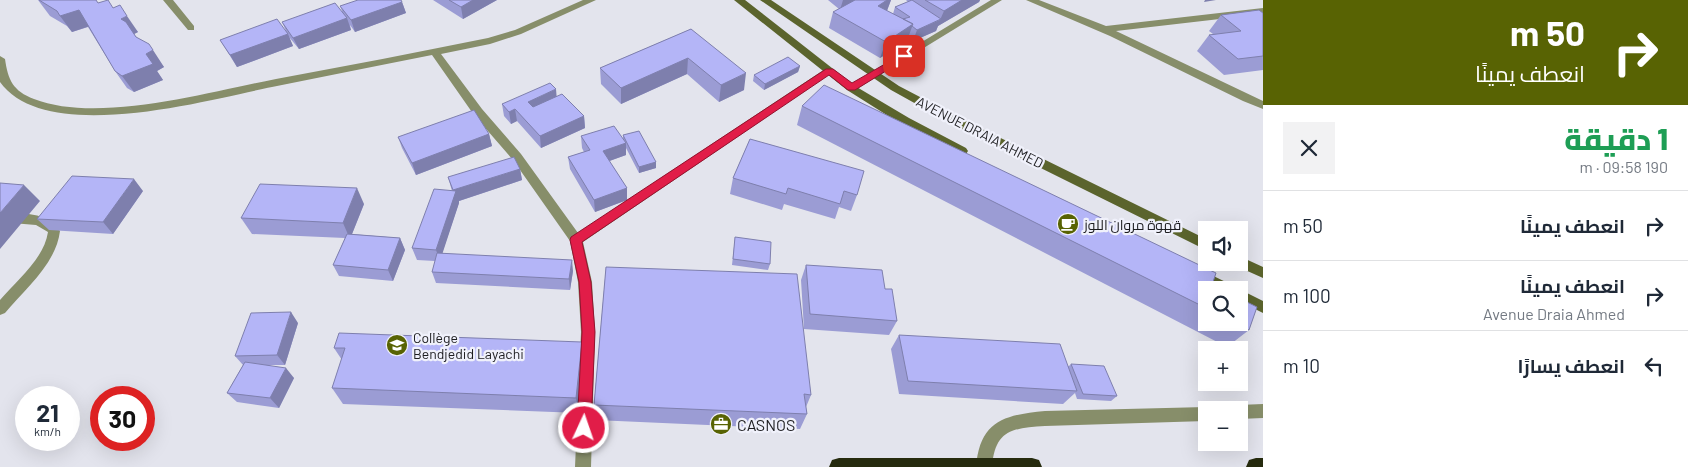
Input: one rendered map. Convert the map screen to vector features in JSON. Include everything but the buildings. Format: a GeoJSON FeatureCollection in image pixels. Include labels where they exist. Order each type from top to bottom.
{"type":"FeatureCollection","features":[{"type":"Feature","properties":{"kind":"highway"},"geometry":{"type":"LineString","coordinates":[[839,467],[1032,467]]}},
{"type":"Feature","properties":{"kind":"highway"},"geometry":{"type":"LineString","coordinates":[[1256,467],[1263,467]]}},
{"type":"Feature","properties":{"kind":"street"},"geometry":{"type":"LineString","coordinates":[[168,0],[191,28]]}},
{"type":"Feature","properties":{"kind":"street"},"geometry":{"type":"LineString","coordinates":[[0,59],[5,82],[22,98],[62,109],[82,112],[138,110],[490,41],[591,0]]}},
{"type":"Feature","properties":{"kind":"street","name":"AVENUE DRAIA AHMED"},"geometry":{"type":"LineString","coordinates":[[739,0],[851,88],[905,121],[971,156]]}},
{"type":"Feature","properties":{"kind":"street","name":"AVENUE DRAIA AHMED"},"geometry":{"type":"LineString","coordinates":[[766,0],[873,75],[958,122],[1198,241]]}},
{"type":"Feature","properties":{"kind":"street"},"geometry":{"type":"LineString","coordinates":[[851,88],[997,0]]}},
{"type":"Feature","properties":{"kind":"street"},"geometry":{"type":"LineString","coordinates":[[1030,0],[1070,13],[1106,29],[1247,99],[1263,105]]}},
{"type":"Feature","properties":{"kind":"street"},"geometry":{"type":"LineString","coordinates":[[1106,29],[1263,10]]}},
{"type":"Feature","properties":{"kind":"street"},"geometry":{"type":"LineString","coordinates":[[435,53],[478,112],[517,157],[576,240],[585,282],[588,332],[583,467]]}},
{"type":"Feature","properties":{"kind":"street"},"geometry":{"type":"LineString","coordinates":[[576,240],[829,71]]}},
{"type":"Feature","properties":{"kind":"street"},"geometry":{"type":"LineString","coordinates":[[0,217],[36,220],[46,223],[54,231],[55,238],[40,262],[0,309]]}},
{"type":"Feature","properties":{"kind":"street"},"geometry":{"type":"LineString","coordinates":[[1248,266],[1263,273]]}},
{"type":"Feature","properties":{"kind":"street"},"geometry":{"type":"LineString","coordinates":[[1186,268],[1211,281]]}},
{"type":"Feature","properties":{"kind":"street"},"geometry":{"type":"LineString","coordinates":[[1248,300],[1263,308]]}},
{"type":"Feature","properties":{"kind":"street"},"geometry":{"type":"LineString","coordinates":[[1248,412],[1263,411]]}},
{"type":"Feature","properties":{"kind":"street"},"geometry":{"type":"LineString","coordinates":[[984,467],[985,452],[990,439],[999,430],[1011,424],[1042,420],[1198,414]]}},
{"type":"Feature","properties":{"kind":"place","name":"قهوة مروان اللوز"},"geometry":{"type":"Point","coordinates":[1068,224]}},
{"type":"Feature","properties":{"kind":"place","name":"Collège Bendjedid Layachi"},"geometry":{"type":"Point","coordinates":[397,345]}},
{"type":"Feature","properties":{"kind":"place","name":"CASNOS"},"geometry":{"type":"Point","coordinates":[721,424]}},
{"type":"Feature","properties":{"kind":"route"},"geometry":{"type":"LineString","coordinates":[[584,428],[588,332],[585,282],[576,240],[829,71],[851,88],[904,56]]}}]}
